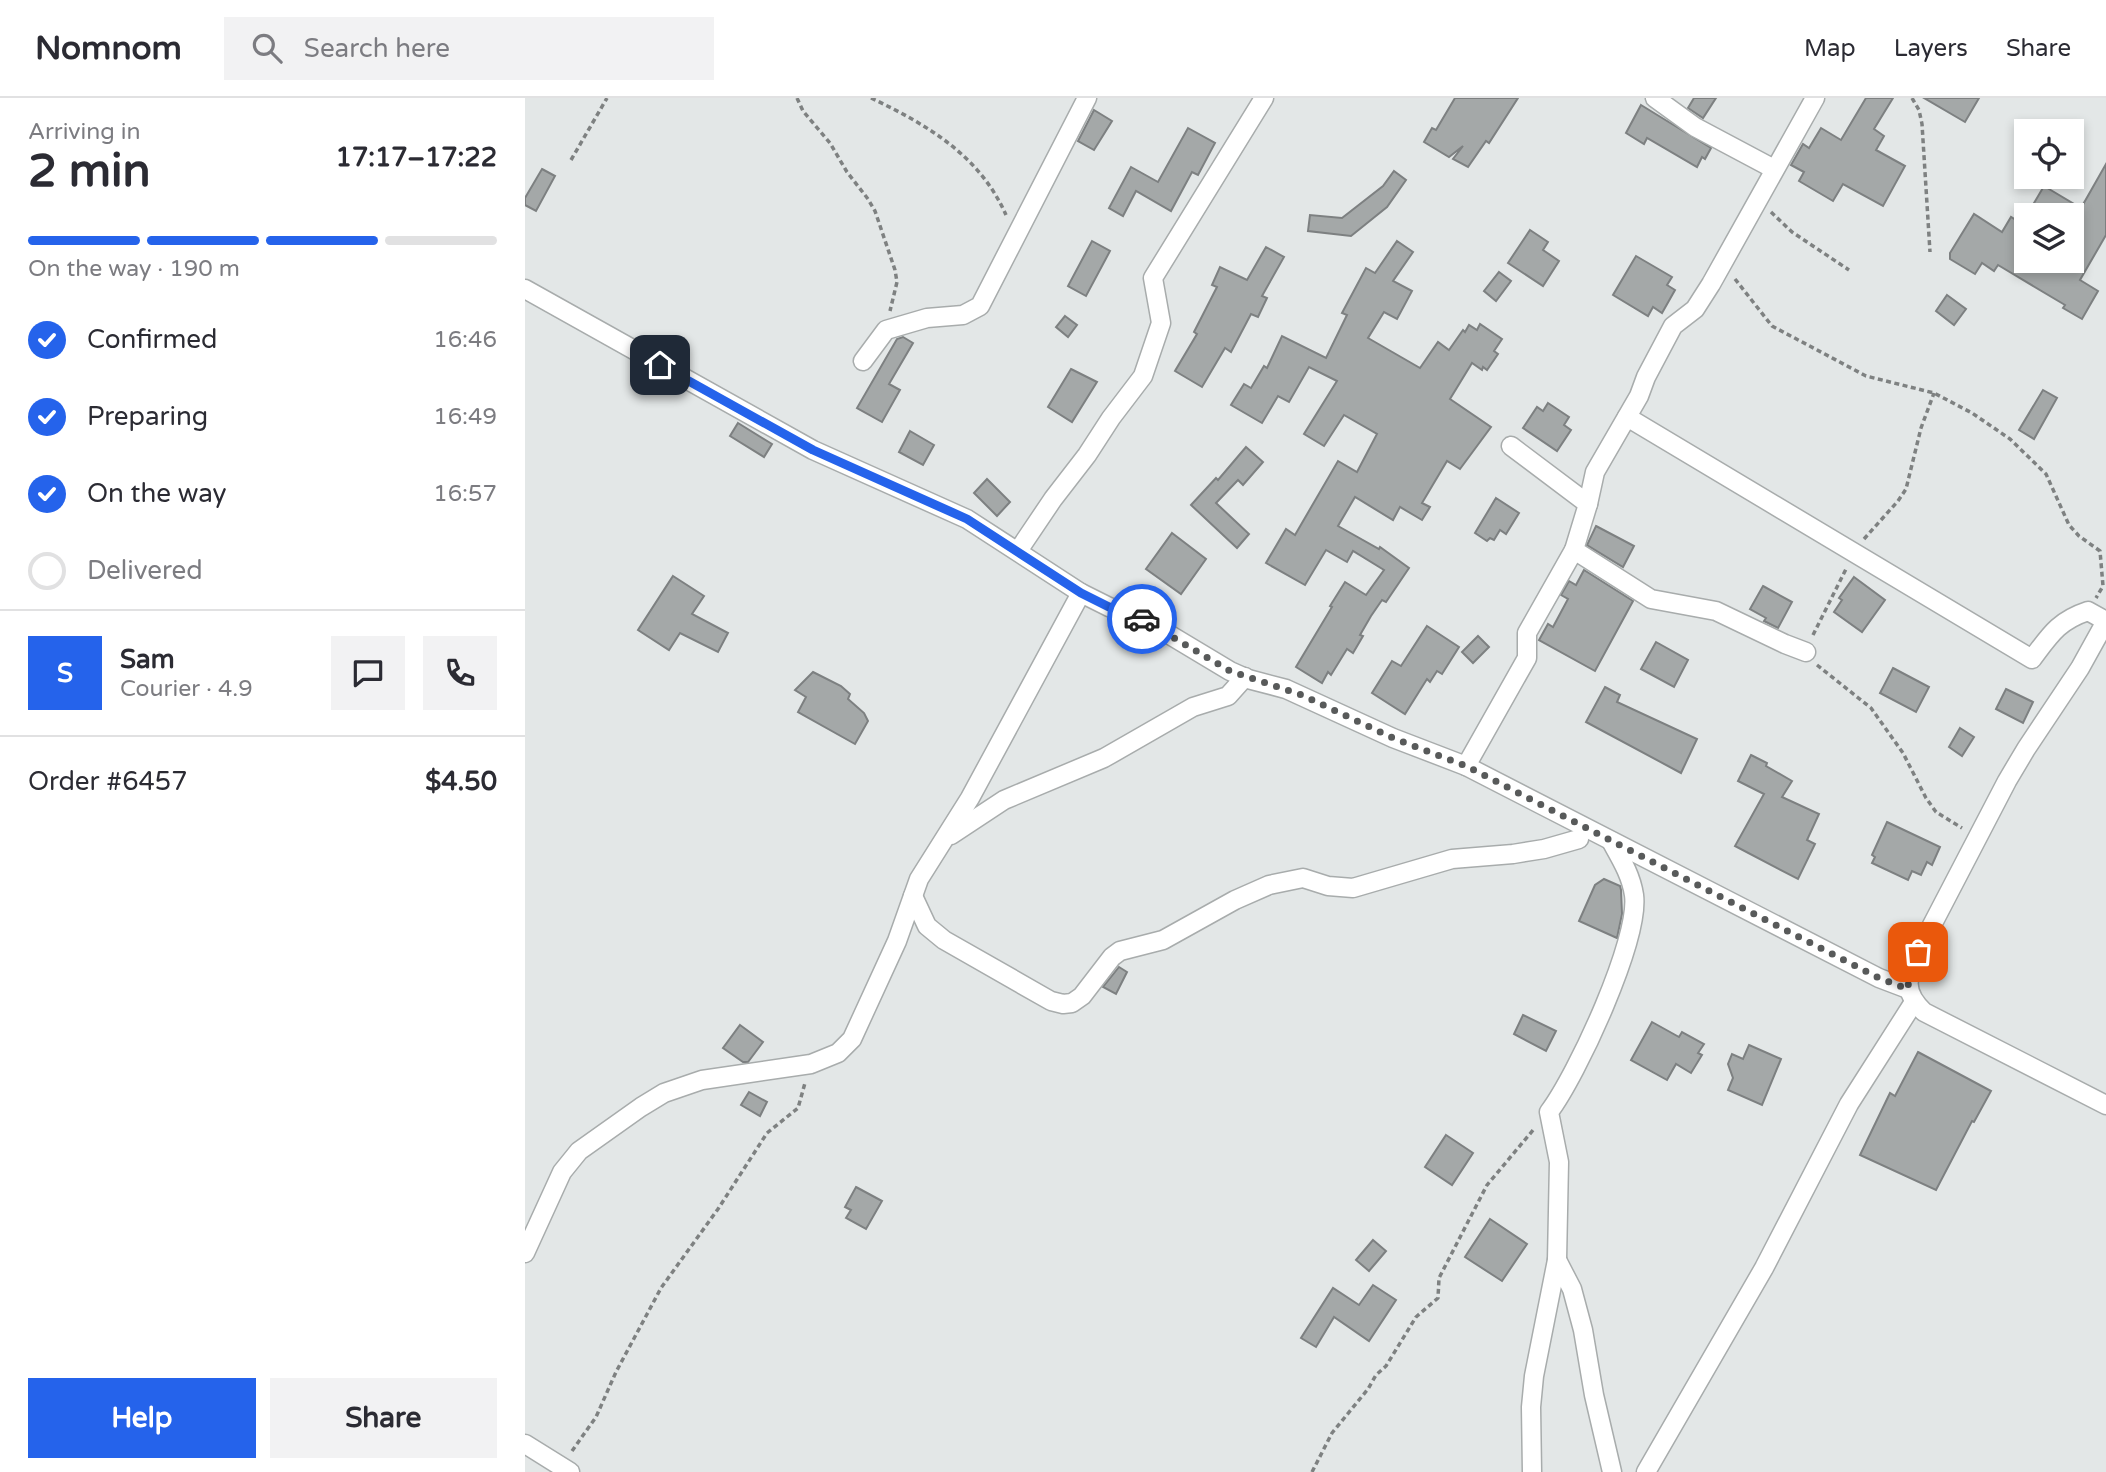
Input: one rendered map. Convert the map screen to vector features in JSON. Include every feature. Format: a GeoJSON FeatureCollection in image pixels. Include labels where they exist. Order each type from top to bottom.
{"type":"FeatureCollection","features":[{"type":"Feature","properties":{"kind":"street"},"geometry":{"type":"LineString","coordinates":[[863,361],[886,330],[927,318],[963,315],[980,306],[1087,98]]}},
{"type":"Feature","properties":{"kind":"street"},"geometry":{"type":"LineString","coordinates":[[1018,551],[1143,376],[1161,323],[1153,278],[1264,98]]}},
{"type":"Feature","properties":{"kind":"street"},"geometry":{"type":"LineString","coordinates":[[1655,98],[1695,127],[1774,169]]}},
{"type":"Feature","properties":{"kind":"street"},"geometry":{"type":"LineString","coordinates":[[1466,766],[1527,658],[1527,633],[1574,550],[1595,472],[1639,396],[1673,326],[1695,309],[1815,98]]}},
{"type":"Feature","properties":{"kind":"street"},"geometry":{"type":"LineString","coordinates":[[525,289],[813,450],[967,519],[1081,593],[1145,620],[1230,671],[1307,697],[1393,738],[1466,766],[1879,978],[1911,996],[1924,1012],[2106,1105]]}},
{"type":"Feature","properties":{"kind":"street"},"geometry":{"type":"LineString","coordinates":[[1627,417],[2032,659],[2052,633],[2068,618],[2088,611],[2106,621],[2080,668],[2026,749],[1978,836],[1909,972],[1911,996],[1849,1104],[1764,1268],[1646,1472]]}},
{"type":"Feature","properties":{"kind":"street"},"geometry":{"type":"LineString","coordinates":[[1511,446],[1588,504]]}},
{"type":"Feature","properties":{"kind":"street"},"geometry":{"type":"LineString","coordinates":[[1574,550],[1651,599],[1717,611],[1785,645],[1806,652]]}},
{"type":"Feature","properties":{"kind":"street"},"geometry":{"type":"LineString","coordinates":[[525,1253],[562,1172],[579,1151],[641,1107],[664,1093],[702,1080],[811,1064],[838,1054],[852,1039],[897,941],[919,879],[970,798],[1081,593]]}},
{"type":"Feature","properties":{"kind":"street"},"geometry":{"type":"LineString","coordinates":[[945,839],[1004,800],[1104,758],[1193,706],[1229,696],[1245,677]]}},
{"type":"Feature","properties":{"kind":"street"},"geometry":{"type":"LineString","coordinates":[[913,895],[926,926],[944,940],[1051,1001],[1063,1004],[1072,1003],[1082,996],[1112,957],[1120,951],[1163,940],[1269,884],[1303,878],[1328,886],[1353,888],[1452,859],[1513,854],[1571,843],[1579,839]]}},
{"type":"Feature","properties":{"kind":"street"},"geometry":{"type":"LineString","coordinates":[[1532,1472],[1531,1407],[1534,1376],[1557,1260],[1559,1162],[1549,1112],[1608,999],[1635,912],[1634,895],[1627,869],[1611,841]]}},
{"type":"Feature","properties":{"kind":"street"},"geometry":{"type":"LineString","coordinates":[[1557,1260],[1572,1289],[1612,1472]]}},
{"type":"Feature","properties":{"kind":"street"},"geometry":{"type":"LineString","coordinates":[[525,1444],[566,1469]]}},
{"type":"Feature","properties":{"kind":"path"},"geometry":{"type":"LineString","coordinates":[[571,160],[607,98]]}},
{"type":"Feature","properties":{"kind":"path"},"geometry":{"type":"LineString","coordinates":[[797,98],[803,111],[830,144],[846,172],[875,211],[880,233],[891,254],[897,282],[886,330]]}},
{"type":"Feature","properties":{"kind":"path"},"geometry":{"type":"LineString","coordinates":[[871,98],[898,111],[962,152],[981,172],[999,198],[1015,235]]}},
{"type":"Feature","properties":{"kind":"path"},"geometry":{"type":"LineString","coordinates":[[1912,98],[1919,110],[1922,124],[1930,252]]}},
{"type":"Feature","properties":{"kind":"path"},"geometry":{"type":"LineString","coordinates":[[1760,196],[1772,214],[1792,232],[1849,270]]}},
{"type":"Feature","properties":{"kind":"path"},"geometry":{"type":"LineString","coordinates":[[1735,279],[1772,326],[1866,376],[1934,393],[1972,413],[2010,439],[2046,474],[2069,525],[2100,551],[2103,586],[2088,611]]}},
{"type":"Feature","properties":{"kind":"path"},"geometry":{"type":"LineString","coordinates":[[1934,393],[1921,428],[1906,489],[1855,552],[1806,652],[1820,669],[1871,708],[1903,753],[1926,798],[1937,812],[1978,836]]}},
{"type":"Feature","properties":{"kind":"path"},"geometry":{"type":"LineString","coordinates":[[566,1469],[596,1417],[616,1372],[661,1288],[718,1209],[767,1133],[798,1108],[811,1064]]}},
{"type":"Feature","properties":{"kind":"path"},"geometry":{"type":"LineString","coordinates":[[1312,1472],[1332,1433],[1386,1366],[1416,1317],[1438,1298],[1439,1278],[1487,1185],[1549,1112]]}},
{"type":"Feature","properties":{"kind":"building"},"geometry":{"type":"Polygon","coordinates":[[[1455,98],[1518,98],[1489,143],[1486,141],[1468,167],[1453,159],[1463,146],[1449,157],[1424,142],[1432,128],[1436,130],[1455,98]]]}},
{"type":"Feature","properties":{"kind":"building"},"geometry":{"type":"Polygon","coordinates":[[[1694,98],[1716,98],[1703,118],[1688,108],[1694,98]]]}},
{"type":"Feature","properties":{"kind":"building"},"geometry":{"type":"Polygon","coordinates":[[[1866,98],[1893,98],[1874,129],[1884,136],[1876,150],[1905,166],[1883,206],[1843,184],[1833,201],[1799,181],[1804,172],[1791,165],[1803,144],[1809,148],[1821,128],[1841,140],[1866,98]]]}},
{"type":"Feature","properties":{"kind":"building"},"geometry":{"type":"Polygon","coordinates":[[[1924,98],[1979,98],[1965,122],[1924,98]]]}},
{"type":"Feature","properties":{"kind":"building"},"geometry":{"type":"Polygon","coordinates":[[[1641,105],[1711,148],[1705,159],[1702,157],[1697,167],[1647,138],[1644,144],[1626,133],[1641,105]]]}},
{"type":"Feature","properties":{"kind":"building"},"geometry":{"type":"Polygon","coordinates":[[[1094,110],[1112,121],[1094,150],[1078,141],[1094,110]]]}},
{"type":"Feature","properties":{"kind":"building"},"geometry":{"type":"Polygon","coordinates":[[[1188,128],[1215,143],[1198,175],[1192,172],[1171,211],[1136,191],[1123,216],[1109,208],[1131,167],[1158,182],[1188,128]]]}},
{"type":"Feature","properties":{"kind":"building"},"geometry":{"type":"Polygon","coordinates":[[[2106,164],[2106,235],[2080,280],[2098,291],[2082,319],[2063,308],[2065,305],[1998,265],[1994,271],[1982,263],[1975,274],[1950,259],[1950,253],[1974,214],[2002,232],[2011,217],[2014,219],[2014,273],[2084,273],[2084,203],[2106,164]]]}},
{"type":"Feature","properties":{"kind":"building"},"geometry":{"type":"Polygon","coordinates":[[[542,169],[555,176],[536,211],[525,205],[525,198],[542,169]]]}},
{"type":"Feature","properties":{"kind":"building"},"geometry":{"type":"Polygon","coordinates":[[[1394,171],[1406,180],[1387,207],[1351,236],[1308,231],[1310,215],[1342,218],[1383,186],[1394,171]]]}},
{"type":"Feature","properties":{"kind":"building"},"geometry":{"type":"Polygon","coordinates":[[[2042,189],[2049,189],[2073,203],[2034,203],[2042,189]]]}},
{"type":"Feature","properties":{"kind":"building"},"geometry":{"type":"Polygon","coordinates":[[[1530,230],[1548,242],[1543,250],[1559,261],[1543,286],[1508,263],[1530,230]]]}},
{"type":"Feature","properties":{"kind":"building"},"geometry":{"type":"Polygon","coordinates":[[[1092,241],[1110,251],[1086,296],[1068,286],[1092,241]]]}},
{"type":"Feature","properties":{"kind":"building"},"geometry":{"type":"Polygon","coordinates":[[[1397,241],[1413,252],[1393,281],[1412,291],[1397,319],[1384,312],[1368,338],[1420,368],[1438,342],[1449,350],[1469,325],[1477,330],[1480,324],[1502,339],[1494,351],[1498,354],[1487,370],[1483,367],[1482,370],[1472,363],[1450,399],[1491,427],[1460,469],[1447,461],[1422,503],[1430,507],[1422,520],[1400,507],[1393,520],[1355,497],[1338,526],[1379,549],[1380,547],[1409,568],[1386,602],[1382,600],[1371,616],[1353,653],[1347,649],[1331,675],[1328,672],[1322,683],[1296,667],[1345,582],[1366,595],[1384,570],[1353,551],[1347,562],[1326,550],[1305,585],[1266,563],[1286,529],[1295,535],[1338,461],[1357,472],[1377,434],[1344,415],[1324,446],[1304,434],[1337,381],[1309,367],[1289,402],[1278,396],[1262,423],[1231,405],[1244,384],[1251,388],[1264,366],[1267,368],[1282,336],[1326,358],[1347,315],[1342,313],[1366,268],[1375,273],[1397,241]]]}},
{"type":"Feature","properties":{"kind":"building"},"geometry":{"type":"Polygon","coordinates":[[[1266,247],[1284,257],[1262,296],[1267,298],[1258,317],[1251,314],[1231,352],[1225,348],[1202,387],[1175,371],[1197,334],[1194,332],[1217,287],[1212,285],[1220,267],[1247,280],[1266,247]]]}},
{"type":"Feature","properties":{"kind":"building"},"geometry":{"type":"Polygon","coordinates":[[[1636,256],[1672,277],[1667,285],[1675,290],[1662,313],[1653,307],[1648,316],[1613,295],[1636,256]]]}},
{"type":"Feature","properties":{"kind":"building"},"geometry":{"type":"Polygon","coordinates":[[[1499,272],[1511,281],[1496,301],[1484,291],[1499,272]]]}},
{"type":"Feature","properties":{"kind":"building"},"geometry":{"type":"Polygon","coordinates":[[[1947,295],[1966,309],[1954,325],[1936,311],[1947,295]]]}},
{"type":"Feature","properties":{"kind":"building"},"geometry":{"type":"Polygon","coordinates":[[[1065,316],[1077,325],[1068,337],[1056,327],[1065,316]]]}},
{"type":"Feature","properties":{"kind":"building"},"geometry":{"type":"Polygon","coordinates":[[[903,337],[913,343],[889,384],[900,390],[882,422],[857,408],[897,339],[903,337]]]}},
{"type":"Feature","properties":{"kind":"building"},"geometry":{"type":"Polygon","coordinates":[[[1071,369],[1097,382],[1072,422],[1048,407],[1071,369]]]}},
{"type":"Feature","properties":{"kind":"building"},"geometry":{"type":"Polygon","coordinates":[[[2043,390],[2057,398],[2034,439],[2019,430],[2043,390]]]}},
{"type":"Feature","properties":{"kind":"building"},"geometry":{"type":"Polygon","coordinates":[[[1548,403],[1569,417],[1564,425],[1571,430],[1557,451],[1523,428],[1537,407],[1543,411],[1548,403]]]}},
{"type":"Feature","properties":{"kind":"building"},"geometry":{"type":"Polygon","coordinates":[[[738,423],[772,444],[764,457],[730,436],[738,423]]]}},
{"type":"Feature","properties":{"kind":"building"},"geometry":{"type":"Polygon","coordinates":[[[910,431],[934,445],[923,465],[899,452],[910,431]]]}},
{"type":"Feature","properties":{"kind":"building"},"geometry":{"type":"Polygon","coordinates":[[[1246,447],[1263,462],[1243,485],[1238,480],[1216,503],[1249,534],[1237,548],[1191,505],[1216,478],[1218,480],[1246,447]]]}},
{"type":"Feature","properties":{"kind":"building"},"geometry":{"type":"Polygon","coordinates":[[[987,479],[1010,502],[997,516],[974,493],[987,479]]]}},
{"type":"Feature","properties":{"kind":"building"},"geometry":{"type":"Polygon","coordinates":[[[1496,498],[1519,513],[1506,534],[1500,530],[1494,540],[1490,538],[1487,541],[1475,533],[1496,498]]]}},
{"type":"Feature","properties":{"kind":"building"},"geometry":{"type":"Polygon","coordinates":[[[1596,526],[1634,546],[1623,567],[1587,545],[1596,526]]]}},
{"type":"Feature","properties":{"kind":"building"},"geometry":{"type":"Polygon","coordinates":[[[1172,533],[1206,559],[1181,594],[1146,569],[1172,533]]]}},
{"type":"Feature","properties":{"kind":"building"},"geometry":{"type":"Polygon","coordinates":[[[1584,570],[1633,601],[1595,671],[1539,640],[1548,624],[1553,627],[1568,599],[1561,595],[1569,581],[1576,585],[1584,570]]]}},
{"type":"Feature","properties":{"kind":"building"},"geometry":{"type":"Polygon","coordinates":[[[673,576],[704,596],[692,614],[728,633],[718,652],[680,633],[669,650],[638,630],[673,576]]]}},
{"type":"Feature","properties":{"kind":"building"},"geometry":{"type":"Polygon","coordinates":[[[1854,577],[1885,600],[1862,632],[1834,612],[1842,600],[1839,598],[1854,577]]]}},
{"type":"Feature","properties":{"kind":"building"},"geometry":{"type":"Polygon","coordinates":[[[1763,586],[1792,602],[1778,628],[1750,609],[1763,586]]]}},
{"type":"Feature","properties":{"kind":"building"},"geometry":{"type":"Polygon","coordinates":[[[1427,626],[1459,647],[1442,674],[1437,671],[1430,682],[1427,679],[1405,714],[1372,693],[1392,661],[1401,666],[1427,626]]]}},
{"type":"Feature","properties":{"kind":"building"},"geometry":{"type":"Polygon","coordinates":[[[1478,636],[1489,647],[1473,663],[1462,652],[1478,636]]]}},
{"type":"Feature","properties":{"kind":"building"},"geometry":{"type":"Polygon","coordinates":[[[1656,642],[1688,660],[1674,687],[1641,669],[1656,642]]]}},
{"type":"Feature","properties":{"kind":"building"},"geometry":{"type":"Polygon","coordinates":[[[1893,668],[1929,687],[1916,712],[1880,693],[1893,668]]]}},
{"type":"Feature","properties":{"kind":"building"},"geometry":{"type":"Polygon","coordinates":[[[813,672],[841,686],[850,694],[848,699],[864,713],[868,721],[855,744],[798,712],[806,697],[795,690],[813,672]]]}},
{"type":"Feature","properties":{"kind":"building"},"geometry":{"type":"Polygon","coordinates":[[[1605,687],[1620,695],[1617,702],[1697,739],[1681,773],[1586,722],[1605,687]]]}},
{"type":"Feature","properties":{"kind":"building"},"geometry":{"type":"Polygon","coordinates":[[[2006,689],[2033,702],[2023,723],[1996,709],[2006,689]]]}},
{"type":"Feature","properties":{"kind":"building"},"geometry":{"type":"Polygon","coordinates":[[[1960,728],[1974,737],[1962,756],[1949,747],[1960,728]]]}},
{"type":"Feature","properties":{"kind":"building"},"geometry":{"type":"Polygon","coordinates":[[[1751,755],[1792,781],[1782,797],[1819,814],[1807,840],[1815,844],[1798,879],[1735,846],[1764,794],[1738,781],[1751,755]]]}},
{"type":"Feature","properties":{"kind":"building"},"geometry":{"type":"Polygon","coordinates":[[[1887,822],[1940,847],[1932,865],[1927,862],[1921,875],[1912,871],[1908,880],[1872,863],[1875,857],[1872,855],[1887,822]]]}},
{"type":"Feature","properties":{"kind":"building"},"geometry":{"type":"Polygon","coordinates":[[[1604,879],[1620,886],[1621,890],[1622,914],[1617,938],[1579,921],[1595,885],[1604,879]]]}},
{"type":"Feature","properties":{"kind":"building"},"geometry":{"type":"Polygon","coordinates":[[[1119,967],[1127,972],[1116,994],[1103,987],[1119,967]]]}},
{"type":"Feature","properties":{"kind":"building"},"geometry":{"type":"Polygon","coordinates":[[[1523,1015],[1556,1031],[1546,1051],[1514,1034],[1523,1015]]]}},
{"type":"Feature","properties":{"kind":"building"},"geometry":{"type":"Polygon","coordinates":[[[1652,1022],[1679,1037],[1682,1032],[1704,1044],[1698,1053],[1702,1055],[1691,1073],[1676,1064],[1667,1080],[1631,1060],[1652,1022]]]}},
{"type":"Feature","properties":{"kind":"building"},"geometry":{"type":"Polygon","coordinates":[[[740,1025],[763,1042],[748,1062],[743,1062],[723,1048],[740,1025]]]}},
{"type":"Feature","properties":{"kind":"building"},"geometry":{"type":"Polygon","coordinates":[[[1749,1045],[1781,1059],[1762,1105],[1728,1090],[1733,1078],[1728,1064],[1732,1054],[1743,1059],[1749,1045]]]}},
{"type":"Feature","properties":{"kind":"building"},"geometry":{"type":"Polygon","coordinates":[[[1918,1052],[1991,1091],[1936,1190],[1860,1155],[1890,1093],[1895,1096],[1918,1052]]]}},
{"type":"Feature","properties":{"kind":"building"},"geometry":{"type":"Polygon","coordinates":[[[749,1092],[767,1102],[760,1116],[741,1105],[749,1092]]]}},
{"type":"Feature","properties":{"kind":"building"},"geometry":{"type":"Polygon","coordinates":[[[1446,1135],[1473,1153],[1452,1185],[1425,1167],[1446,1135]]]}},
{"type":"Feature","properties":{"kind":"building"},"geometry":{"type":"Polygon","coordinates":[[[856,1187],[882,1201],[866,1229],[846,1218],[851,1210],[845,1207],[856,1187]]]}},
{"type":"Feature","properties":{"kind":"building"},"geometry":{"type":"Polygon","coordinates":[[[1490,1219],[1527,1244],[1502,1281],[1465,1257],[1490,1219]]]}},
{"type":"Feature","properties":{"kind":"building"},"geometry":{"type":"Polygon","coordinates":[[[1373,1240],[1386,1251],[1369,1271],[1356,1260],[1373,1240]]]}},
{"type":"Feature","properties":{"kind":"building"},"geometry":{"type":"Polygon","coordinates":[[[1373,1285],[1396,1300],[1369,1341],[1334,1317],[1316,1347],[1301,1338],[1333,1288],[1359,1305],[1373,1285]]]}},
{"type":"Feature","properties":{"kind":"way so far"},"geometry":{"type":"LineString","coordinates":[[1142,619],[1230,671],[1317,701],[1393,738],[1466,766],[1879,978],[1908,989],[1909,972],[1918,952]]}},
{"type":"Feature","properties":{"kind":"route"},"geometry":{"type":"LineString","coordinates":[[660,365],[813,450],[967,519],[1081,593],[1142,619]]}}]}
